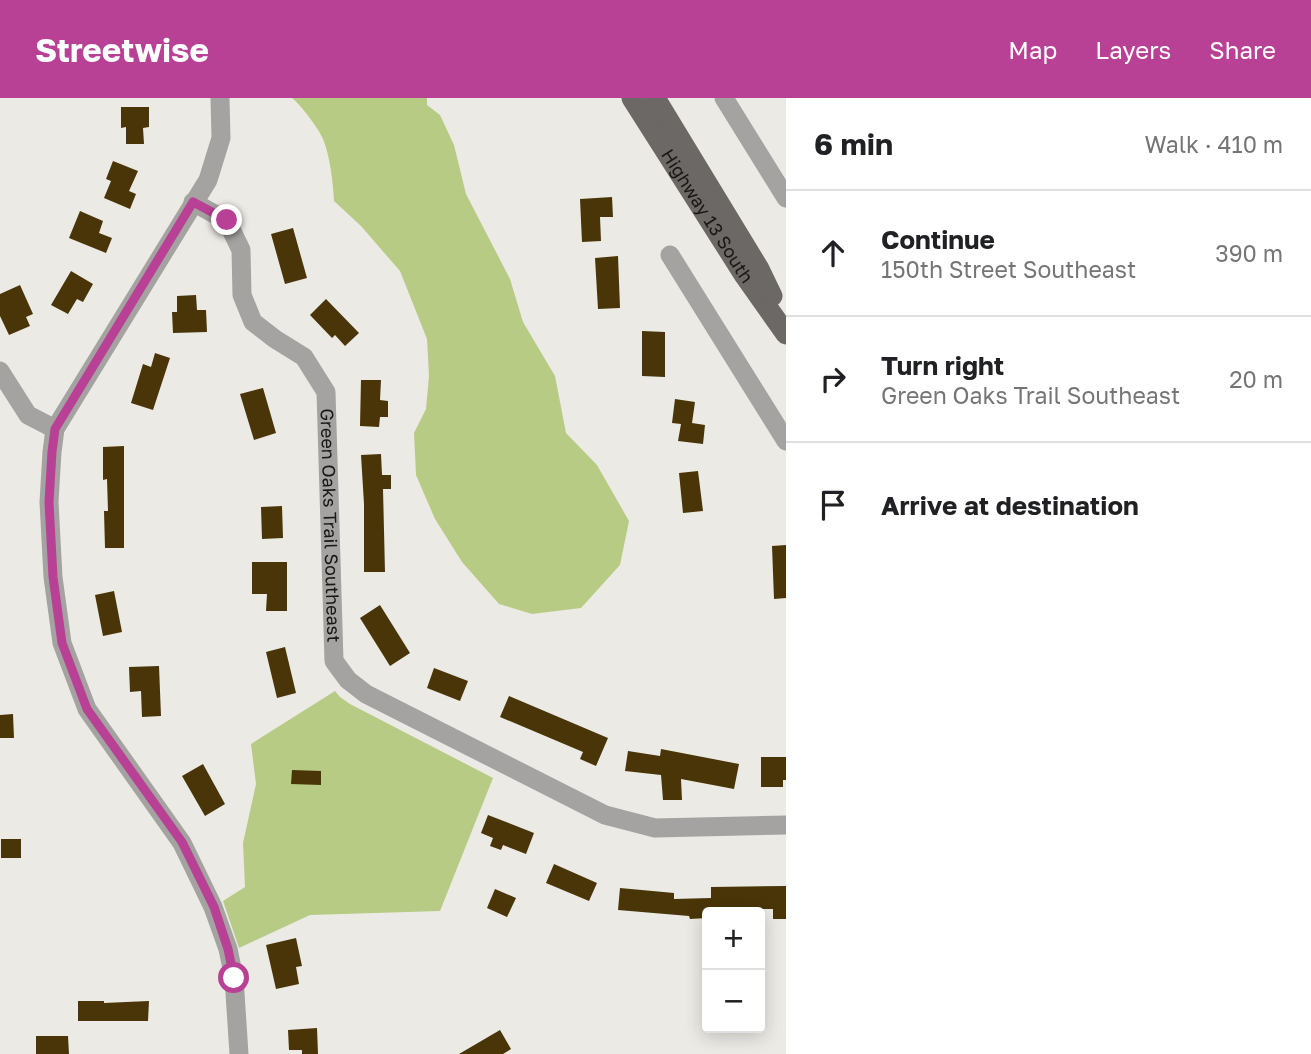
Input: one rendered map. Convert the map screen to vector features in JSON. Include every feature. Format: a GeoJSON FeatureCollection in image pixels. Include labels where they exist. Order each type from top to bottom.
{"type":"FeatureCollection","features":[{"type":"Feature","properties":{"kind":"main road","name":"Highway 13 South"},"geometry":{"type":"LineString","coordinates":[[632,98],[745,276],[786,334]]}},
{"type":"Feature","properties":{"kind":"main road","name":"Highway 13 South"},"geometry":{"type":"LineString","coordinates":[[655,98],[759,269],[786,323]]}},
{"type":"Feature","properties":{"kind":"street"},"geometry":{"type":"LineString","coordinates":[[220,98],[221,138],[208,180],[55,429],[49,502],[53,577],[62,643],[87,709],[182,842],[214,907],[234,978],[239,1054]]}},
{"type":"Feature","properties":{"kind":"street"},"geometry":{"type":"LineString","coordinates":[[724,98],[786,198]]}},
{"type":"Feature","properties":{"kind":"street","name":"Green Oaks Trail Southeast"},"geometry":{"type":"LineString","coordinates":[[193,202],[227,220],[241,250],[242,295],[253,322],[275,340],[304,357],[326,392],[334,661],[348,680],[366,694],[605,814],[655,828],[786,825]]}},
{"type":"Feature","properties":{"kind":"street"},"geometry":{"type":"LineString","coordinates":[[670,255],[786,441]]}},
{"type":"Feature","properties":{"kind":"street"},"geometry":{"type":"LineString","coordinates":[[0,372],[27,415],[55,429]]}},
{"type":"Feature","properties":{"kind":"green space"},"geometry":{"type":"Polygon","coordinates":[[[292,98],[427,98],[427,105],[440,115],[454,145],[466,194],[510,279],[523,322],[555,376],[566,433],[597,465],[629,521],[620,565],[581,608],[532,614],[499,604],[462,562],[435,519],[416,475],[414,433],[426,409],[429,376],[427,339],[400,271],[361,226],[334,201],[331,169],[323,139],[309,117],[292,98]]]}},
{"type":"Feature","properties":{"kind":"green space"},"geometry":{"type":"Polygon","coordinates":[[[335,691],[350,704],[493,778],[440,911],[310,915],[239,948],[223,901],[245,887],[243,843],[256,784],[251,744],[335,691]]]}},
{"type":"Feature","properties":{"kind":"building"},"geometry":{"type":"Polygon","coordinates":[[[121,107],[149,107],[149,127],[143,128],[144,144],[126,144],[126,127],[121,128],[121,107]]]}},
{"type":"Feature","properties":{"kind":"building"},"geometry":{"type":"Polygon","coordinates":[[[113,161],[138,171],[129,191],[136,194],[130,209],[104,198],[111,181],[106,179],[113,161]]]}},
{"type":"Feature","properties":{"kind":"building"},"geometry":{"type":"Polygon","coordinates":[[[612,197],[613,217],[600,217],[601,241],[582,242],[580,199],[612,197]]]}},
{"type":"Feature","properties":{"kind":"building"},"geometry":{"type":"Polygon","coordinates":[[[80,211],[103,221],[99,233],[112,238],[106,253],[69,238],[80,211]]]}},
{"type":"Feature","properties":{"kind":"building"},"geometry":{"type":"Polygon","coordinates":[[[293,228],[307,278],[285,284],[271,234],[293,228]]]}},
{"type":"Feature","properties":{"kind":"building"},"geometry":{"type":"Polygon","coordinates":[[[618,256],[620,308],[598,309],[595,258],[618,256]]]}},
{"type":"Feature","properties":{"kind":"building"},"geometry":{"type":"Polygon","coordinates":[[[71,271],[93,284],[83,302],[77,299],[68,314],[51,305],[71,271]]]}},
{"type":"Feature","properties":{"kind":"building"},"geometry":{"type":"Polygon","coordinates":[[[20,285],[33,314],[26,317],[30,326],[9,335],[0,316],[0,294],[20,285]]]}},
{"type":"Feature","properties":{"kind":"building"},"geometry":{"type":"Polygon","coordinates":[[[196,295],[197,310],[206,310],[207,332],[173,333],[172,312],[177,312],[177,296],[196,295]]]}},
{"type":"Feature","properties":{"kind":"building"},"geometry":{"type":"Polygon","coordinates":[[[326,299],[359,333],[345,346],[335,335],[332,338],[310,315],[326,299]]]}},
{"type":"Feature","properties":{"kind":"building"},"geometry":{"type":"Polygon","coordinates":[[[642,331],[665,332],[665,377],[642,376],[642,331]]]}},
{"type":"Feature","properties":{"kind":"building"},"geometry":{"type":"Polygon","coordinates":[[[155,353],[170,358],[153,410],[131,403],[143,364],[151,367],[155,353]]]}},
{"type":"Feature","properties":{"kind":"building"},"geometry":{"type":"Polygon","coordinates":[[[361,380],[381,380],[380,400],[388,401],[388,417],[380,417],[379,427],[360,426],[361,380]]]}},
{"type":"Feature","properties":{"kind":"building"},"geometry":{"type":"Polygon","coordinates":[[[263,388],[276,433],[254,440],[240,394],[263,388]]]}},
{"type":"Feature","properties":{"kind":"building"},"geometry":{"type":"Polygon","coordinates":[[[675,399],[695,402],[692,423],[705,425],[703,444],[678,441],[681,424],[672,423],[675,399]]]}},
{"type":"Feature","properties":{"kind":"building"},"geometry":{"type":"Polygon","coordinates":[[[124,446],[124,548],[105,548],[104,511],[108,511],[107,479],[103,480],[103,447],[124,446]]]}},
{"type":"Feature","properties":{"kind":"building"},"geometry":{"type":"Polygon","coordinates":[[[381,454],[382,475],[391,475],[391,489],[383,489],[385,572],[364,572],[361,455],[381,454]]]}},
{"type":"Feature","properties":{"kind":"building"},"geometry":{"type":"Polygon","coordinates":[[[698,471],[703,511],[683,513],[679,473],[698,471]]]}},
{"type":"Feature","properties":{"kind":"building"},"geometry":{"type":"Polygon","coordinates":[[[282,506],[283,538],[262,539],[261,507],[282,506]]]}},
{"type":"Feature","properties":{"kind":"building"},"geometry":{"type":"Polygon","coordinates":[[[786,545],[786,598],[774,599],[772,546],[786,545]]]}},
{"type":"Feature","properties":{"kind":"building"},"geometry":{"type":"Polygon","coordinates":[[[252,562],[287,562],[287,611],[266,611],[267,594],[252,594],[252,562]]]}},
{"type":"Feature","properties":{"kind":"building"},"geometry":{"type":"Polygon","coordinates":[[[114,591],[122,632],[103,636],[95,595],[114,591]]]}},
{"type":"Feature","properties":{"kind":"building"},"geometry":{"type":"Polygon","coordinates":[[[380,605],[410,653],[390,666],[360,618],[380,605]]]}},
{"type":"Feature","properties":{"kind":"building"},"geometry":{"type":"Polygon","coordinates":[[[285,647],[296,693],[277,698],[266,652],[285,647]]]}},
{"type":"Feature","properties":{"kind":"building"},"geometry":{"type":"Polygon","coordinates":[[[159,666],[161,716],[142,717],[141,691],[130,692],[129,667],[159,666]]]}},
{"type":"Feature","properties":{"kind":"building"},"geometry":{"type":"Polygon","coordinates":[[[434,668],[468,681],[460,701],[427,688],[434,668]]]}},
{"type":"Feature","properties":{"kind":"building"},"geometry":{"type":"Polygon","coordinates":[[[509,696],[608,738],[596,766],[580,759],[583,752],[500,717],[509,696]]]}},
{"type":"Feature","properties":{"kind":"building"},"geometry":{"type":"Polygon","coordinates":[[[13,714],[14,738],[0,738],[0,715],[13,714]]]}},
{"type":"Feature","properties":{"kind":"building"},"geometry":{"type":"Polygon","coordinates":[[[661,749],[739,764],[734,789],[681,779],[682,800],[663,800],[661,775],[625,771],[628,751],[660,756],[661,749]]]}},
{"type":"Feature","properties":{"kind":"building"},"geometry":{"type":"Polygon","coordinates":[[[761,757],[786,757],[786,780],[783,780],[783,787],[761,787],[761,757]]]}},
{"type":"Feature","properties":{"kind":"building"},"geometry":{"type":"Polygon","coordinates":[[[203,764],[225,804],[205,816],[182,776],[203,764]]]}},
{"type":"Feature","properties":{"kind":"building"},"geometry":{"type":"Polygon","coordinates":[[[292,770],[321,771],[321,785],[291,784],[292,770]]]}},
{"type":"Feature","properties":{"kind":"building"},"geometry":{"type":"Polygon","coordinates":[[[488,815],[534,833],[526,854],[503,845],[501,850],[490,846],[493,838],[481,833],[488,815]]]}},
{"type":"Feature","properties":{"kind":"building"},"geometry":{"type":"Polygon","coordinates":[[[1,839],[21,839],[21,858],[1,858],[1,839]]]}},
{"type":"Feature","properties":{"kind":"building"},"geometry":{"type":"Polygon","coordinates":[[[554,864],[597,883],[589,901],[546,883],[554,864]]]}},
{"type":"Feature","properties":{"kind":"building"},"geometry":{"type":"Polygon","coordinates":[[[786,886],[786,919],[773,919],[773,909],[765,907],[702,907],[702,918],[690,919],[689,916],[618,910],[620,888],[674,893],[674,899],[711,898],[711,887],[786,886]]]}},
{"type":"Feature","properties":{"kind":"building"},"geometry":{"type":"Polygon","coordinates":[[[495,889],[516,898],[507,917],[487,908],[495,889]]]}},
{"type":"Feature","properties":{"kind":"building"},"geometry":{"type":"Polygon","coordinates":[[[296,938],[302,966],[296,967],[299,984],[276,989],[266,945],[296,938]]]}},
{"type":"Feature","properties":{"kind":"building"},"geometry":{"type":"Polygon","coordinates":[[[78,1001],[149,1001],[148,1021],[78,1021],[78,1001]]]}},
{"type":"Feature","properties":{"kind":"building"},"geometry":{"type":"Polygon","coordinates":[[[317,1028],[318,1054],[302,1054],[302,1050],[289,1050],[288,1030],[317,1028]]]}},
{"type":"Feature","properties":{"kind":"building"},"geometry":{"type":"Polygon","coordinates":[[[500,1030],[511,1049],[503,1054],[459,1054],[500,1030]]]}},
{"type":"Feature","properties":{"kind":"building"},"geometry":{"type":"Polygon","coordinates":[[[36,1036],[68,1036],[69,1054],[36,1054],[36,1036]]]}},
{"type":"Feature","properties":{"kind":"route"},"geometry":{"type":"LineString","coordinates":[[227,220],[193,202],[55,429],[49,502],[53,577],[62,643],[87,709],[182,842],[214,907],[234,978]]}}]}
